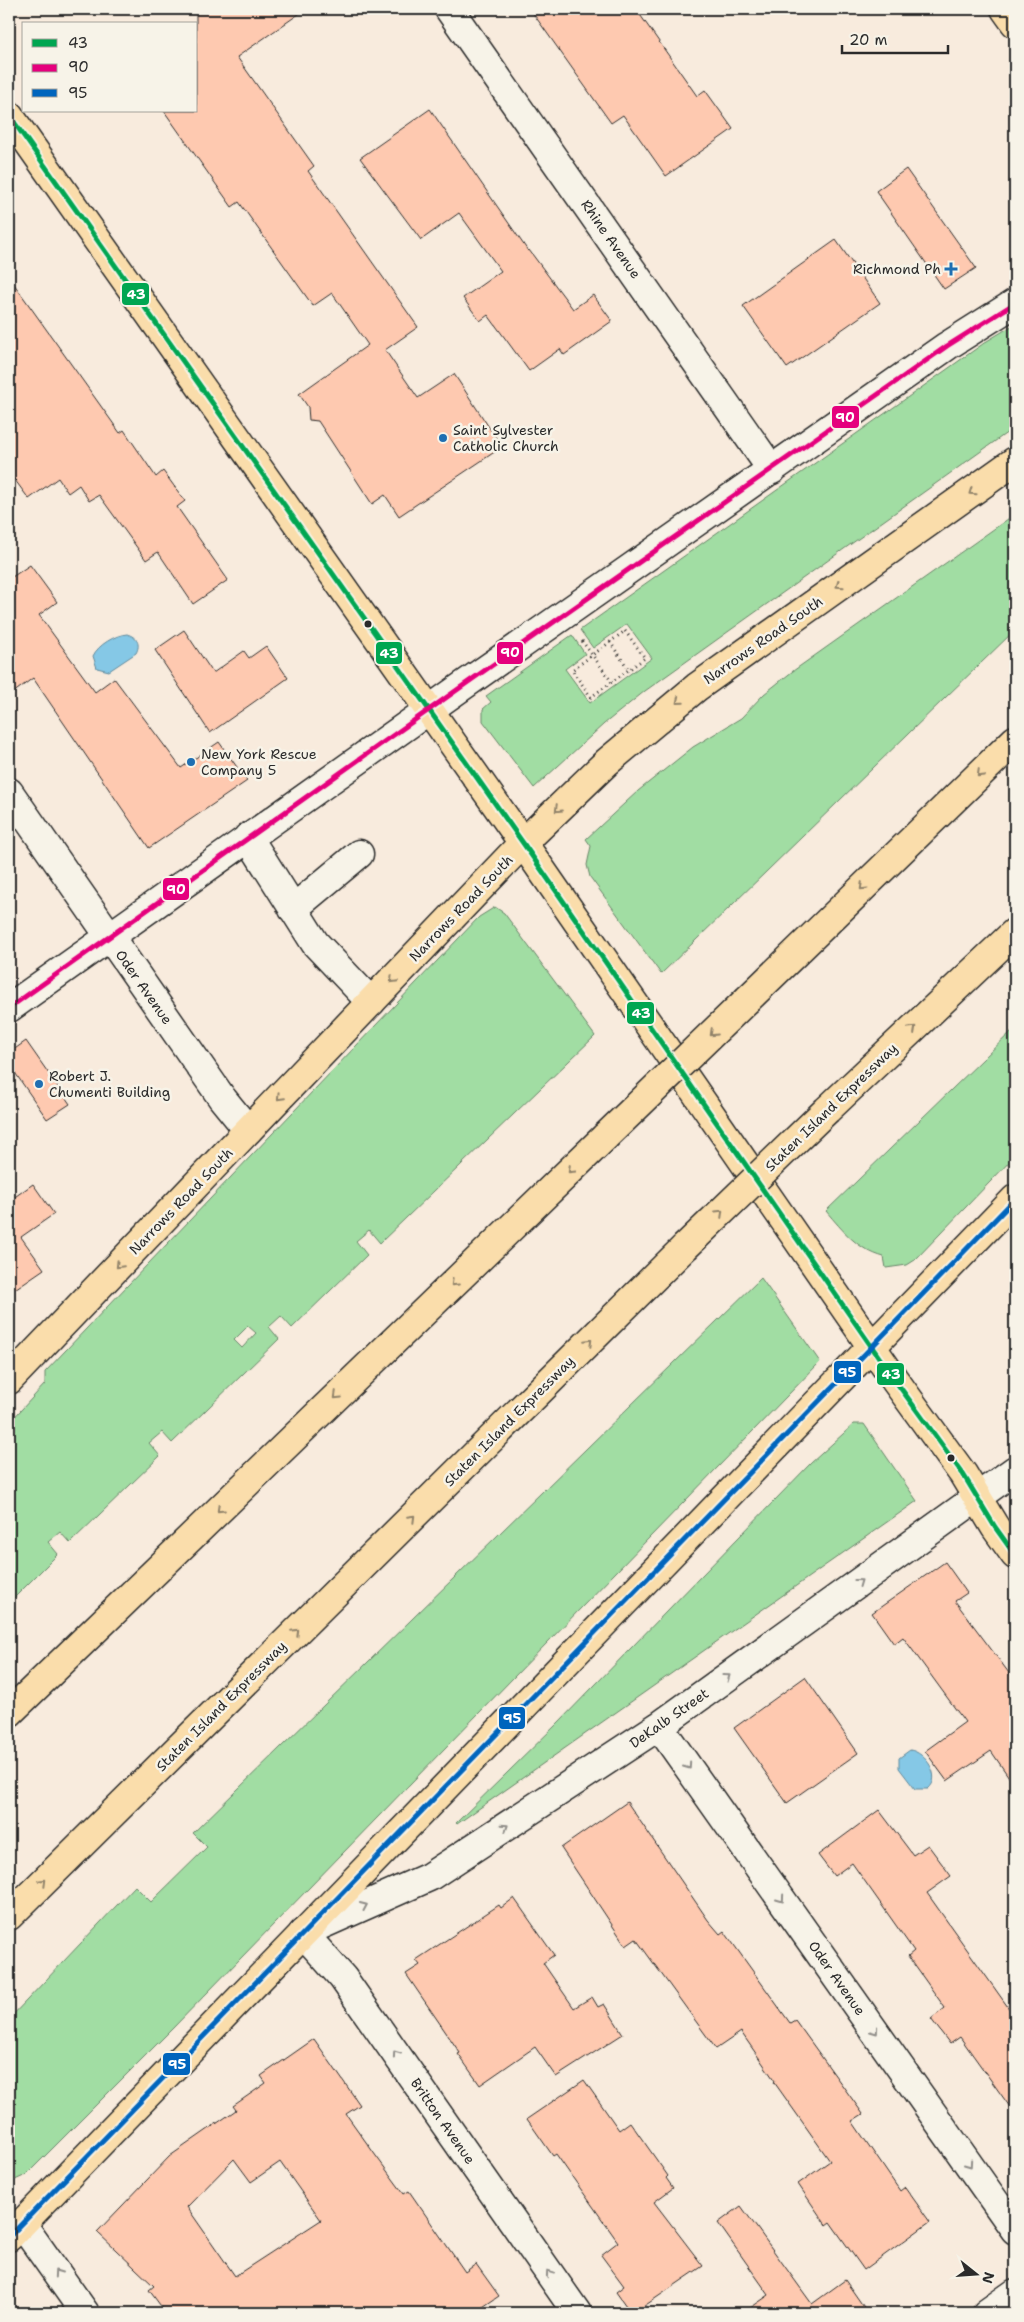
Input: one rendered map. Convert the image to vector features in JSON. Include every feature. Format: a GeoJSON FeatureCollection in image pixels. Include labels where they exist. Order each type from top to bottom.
{"type":"FeatureCollection","features":[{"type":"Feature","properties":{"kind":"main road"},"geometry":{"type":"LineString","coordinates":[[1006,9],[1015,23]]}},
{"type":"Feature","properties":{"kind":"main road"},"geometry":{"type":"LineString","coordinates":[[9,114],[523,843],[977,1497],[1015,1555]]}},
{"type":"Feature","properties":{"kind":"main road","name":"Narrows Road South"},"geometry":{"type":"LineString","coordinates":[[9,1380],[523,843],[606,762],[697,687],[1015,462]]}},
{"type":"Feature","properties":{"kind":"main road"},"geometry":{"type":"LineString","coordinates":[[9,1713],[1015,740]]}},
{"type":"Feature","properties":{"kind":"main road","name":"Staten Island Expressway"},"geometry":{"type":"LineString","coordinates":[[9,1916],[685,1247],[1015,932]]}},
{"type":"Feature","properties":{"kind":"main road"},"geometry":{"type":"LineString","coordinates":[[15,2230],[873,1348],[1015,1199]]}},
{"type":"Feature","properties":{"kind":"main road"},"geometry":{"type":"LineString","coordinates":[[9,1692],[80,1644]]}},
{"type":"Feature","properties":{"kind":"street","name":"Rhine Avenue"},"geometry":{"type":"LineString","coordinates":[[449,9],[772,470]]}},
{"type":"Feature","properties":{"kind":"street"},"geometry":{"type":"LineString","coordinates":[[9,1008],[428,710],[947,346],[1015,302]]}},
{"type":"Feature","properties":{"kind":"street","name":"Oder Avenue"},"geometry":{"type":"LineString","coordinates":[[9,792],[222,1098],[248,1130]]}},
{"type":"Feature","properties":{"kind":"street"},"geometry":{"type":"LineString","coordinates":[[248,838],[315,943],[371,1002]]}},
{"type":"Feature","properties":{"kind":"street"},"geometry":{"type":"LineString","coordinates":[[293,909],[359,854]]}},
{"type":"Feature","properties":{"kind":"street","name":"DeKalb Street"},"geometry":{"type":"LineString","coordinates":[[303,1933],[429,1877],[660,1726],[1015,1470]]}},
{"type":"Feature","properties":{"kind":"street","name":"Oder Avenue"},"geometry":{"type":"LineString","coordinates":[[660,1726],[1015,2230]]}},
{"type":"Feature","properties":{"kind":"street","name":"Britton Avenue"},"geometry":{"type":"LineString","coordinates":[[303,1933],[347,1984],[577,2313]]}},
{"type":"Feature","properties":{"kind":"street"},"geometry":{"type":"LineString","coordinates":[[15,2230],[85,2313]]}},
{"type":"Feature","properties":{"kind":"street"},"geometry":{"type":"LineString","coordinates":[[987,2313],[1015,2293]]}},
{"type":"Feature","properties":{"kind":"path"},"geometry":{"type":"LineString","coordinates":[[626,631],[645,658],[591,697],[572,670],[610,642],[626,631]]}},
{"type":"Feature","properties":{"kind":"path"},"geometry":{"type":"LineString","coordinates":[[582,640],[612,682]]}},
{"type":"Feature","properties":{"kind":"path"},"geometry":{"type":"LineString","coordinates":[[610,642],[629,670]]}},
{"type":"Feature","properties":{"kind":"green space"},"geometry":{"type":"Polygon","coordinates":[[[1015,324],[1015,427],[645,691],[604,724],[534,788],[483,721],[483,709],[491,702],[486,696],[572,635],[585,654],[565,669],[590,703],[652,658],[627,624],[593,648],[580,630],[987,341],[1015,324]]]}},
{"type":"Feature","properties":{"kind":"green space"},"geometry":{"type":"Polygon","coordinates":[[[1015,514],[1015,630],[661,974],[590,877],[587,865],[591,846],[586,839],[638,791],[693,747],[741,718],[764,694],[793,671],[1015,514]]]}},
{"type":"Feature","properties":{"kind":"green space"},"geometry":{"type":"Polygon","coordinates":[[[495,907],[504,913],[595,1036],[380,1243],[369,1230],[356,1241],[367,1255],[292,1328],[281,1316],[269,1327],[279,1339],[172,1443],[162,1432],[149,1443],[160,1456],[70,1543],[60,1532],[48,1542],[58,1554],[9,1603],[9,1423],[45,1384],[45,1372],[479,917],[495,907]],[[248,1326],[234,1340],[242,1348],[256,1333],[248,1326]]]}},
{"type":"Feature","properties":{"kind":"green space"},"geometry":{"type":"Polygon","coordinates":[[[1015,1028],[1015,1156],[915,1260],[907,1265],[886,1268],[884,1257],[859,1245],[826,1211],[1015,1028]]]}},
{"type":"Feature","properties":{"kind":"green space"},"geometry":{"type":"Polygon","coordinates":[[[761,1278],[820,1362],[173,2028],[26,2175],[15,2180],[9,2186],[9,2019],[135,1886],[151,1902],[207,1847],[193,1833],[761,1278]]]}},
{"type":"Feature","properties":{"kind":"green space"},"geometry":{"type":"Polygon","coordinates":[[[854,1424],[864,1424],[917,1501],[457,1824],[811,1463],[854,1424]]]}},
{"type":"Feature","properties":{"kind":"water"},"geometry":{"type":"Polygon","coordinates":[[[127,634],[137,641],[136,653],[109,671],[97,668],[93,656],[95,652],[112,638],[127,634]]]}},
{"type":"Feature","properties":{"kind":"water"},"geometry":{"type":"Polygon","coordinates":[[[910,1750],[921,1755],[933,1772],[934,1778],[928,1789],[915,1789],[899,1768],[899,1758],[910,1750]]]}},
{"type":"Feature","properties":{"kind":"building"},"geometry":{"type":"Polygon","coordinates":[[[196,9],[306,9],[237,57],[314,166],[308,171],[418,327],[385,350],[418,398],[454,374],[502,447],[399,516],[385,495],[372,504],[318,421],[309,420],[308,407],[299,394],[368,345],[332,293],[313,306],[239,202],[232,207],[165,112],[198,112],[198,22],[196,22],[196,9]]]}},
{"type":"Feature","properties":{"kind":"building"},"geometry":{"type":"Polygon","coordinates":[[[530,9],[636,9],[697,96],[705,90],[733,129],[666,176],[623,115],[611,123],[530,9]]]}},
{"type":"Feature","properties":{"kind":"building"},"geometry":{"type":"Polygon","coordinates":[[[430,109],[528,251],[573,309],[593,295],[612,321],[564,355],[560,349],[529,371],[488,315],[480,321],[463,298],[501,271],[459,213],[421,240],[360,158],[430,109]]]}},
{"type":"Feature","properties":{"kind":"building"},"geometry":{"type":"Polygon","coordinates":[[[906,169],[976,268],[944,289],[876,191],[906,169]]]}},
{"type":"Feature","properties":{"kind":"building"},"geometry":{"type":"Polygon","coordinates":[[[836,240],[880,303],[787,368],[743,306],[836,240]]]}},
{"type":"Feature","properties":{"kind":"building"},"geometry":{"type":"Polygon","coordinates":[[[9,277],[120,433],[124,430],[156,477],[163,471],[185,501],[177,507],[228,580],[193,604],[158,552],[146,560],[99,495],[89,501],[79,485],[68,493],[58,478],[29,499],[9,472],[9,277]]]}},
{"type":"Feature","properties":{"kind":"building"},"geometry":{"type":"Polygon","coordinates":[[[30,565],[57,602],[39,615],[95,692],[114,678],[181,768],[219,742],[247,781],[149,848],[33,678],[9,696],[9,572],[12,577],[30,565]]]}},
{"type":"Feature","properties":{"kind":"building"},"geometry":{"type":"Polygon","coordinates":[[[184,630],[213,673],[244,651],[249,658],[266,646],[288,678],[210,733],[155,650],[184,630]]]}},
{"type":"Feature","properties":{"kind":"building","name":"Robert J. Chumenti Building"},"geometry":{"type":"Polygon","coordinates":[[[26,1041],[70,1104],[47,1119],[9,1064],[9,1053],[26,1041]]]}},
{"type":"Feature","properties":{"kind":"building"},"geometry":{"type":"Polygon","coordinates":[[[33,1184],[54,1214],[21,1237],[44,1269],[9,1293],[9,1201],[33,1184]]]}},
{"type":"Feature","properties":{"kind":"building"},"geometry":{"type":"Polygon","coordinates":[[[945,1562],[967,1593],[955,1601],[1015,1681],[1015,1786],[991,1751],[947,1781],[925,1751],[965,1722],[903,1637],[894,1644],[872,1613],[945,1562]]]}},
{"type":"Feature","properties":{"kind":"building"},"geometry":{"type":"Polygon","coordinates":[[[805,1677],[858,1753],[787,1803],[734,1728],[805,1677]]]}},
{"type":"Feature","properties":{"kind":"building"},"geometry":{"type":"Polygon","coordinates":[[[627,1802],[708,1920],[720,1934],[724,1931],[790,2023],[795,2020],[863,2114],[852,2121],[900,2191],[905,2187],[930,2222],[864,2270],[830,2222],[826,2225],[798,2184],[830,2161],[741,2032],[716,2049],[636,1939],[626,1946],[561,1848],[627,1802]]]}},
{"type":"Feature","properties":{"kind":"building"},"geometry":{"type":"Polygon","coordinates":[[[879,1810],[913,1855],[928,1845],[951,1876],[927,1893],[1015,2017],[1015,2114],[960,2037],[950,2044],[931,2019],[945,2008],[908,1956],[914,1951],[852,1863],[834,1876],[818,1855],[879,1810]]]}},
{"type":"Feature","properties":{"kind":"building"},"geometry":{"type":"Polygon","coordinates":[[[514,1898],[554,1955],[543,1963],[574,2008],[592,1997],[598,2007],[604,2004],[623,2034],[556,2077],[535,2047],[480,2085],[406,1974],[420,1965],[416,1960],[499,1905],[501,1908],[514,1898]]]}},
{"type":"Feature","properties":{"kind":"building"},"geometry":{"type":"Polygon","coordinates":[[[314,2039],[360,2105],[346,2114],[376,2156],[404,2194],[409,2191],[465,2272],[476,2264],[499,2296],[474,2313],[166,2313],[149,2290],[154,2286],[97,2232],[170,2156],[236,2110],[233,2106],[266,2083],[261,2076],[314,2039]],[[234,2159],[187,2207],[235,2276],[321,2220],[280,2162],[251,2182],[234,2159]]]}},
{"type":"Feature","properties":{"kind":"building"},"geometry":{"type":"Polygon","coordinates":[[[584,2080],[619,2130],[630,2122],[668,2176],[666,2178],[673,2188],[654,2202],[703,2266],[634,2313],[631,2313],[616,2292],[624,2286],[601,2255],[618,2242],[556,2154],[553,2156],[527,2119],[584,2080]]]}},
{"type":"Feature","properties":{"kind":"building"},"geometry":{"type":"Polygon","coordinates":[[[741,2206],[812,2304],[845,2280],[868,2313],[743,2313],[769,2295],[718,2223],[741,2206]]]}},
{"type":"Feature","properties":{"kind":"transit line","name":"43"},"geometry":{"type":"LineString","coordinates":[[9,115],[523,843],[894,1379],[963,1474],[995,1527],[1015,1555]]}},
{"type":"Feature","properties":{"kind":"transit line","name":"90"},"geometry":{"type":"LineString","coordinates":[[9,1008],[464,685],[947,346],[1015,303]]}},
{"type":"Feature","properties":{"kind":"transit line","name":"95"},"geometry":{"type":"LineString","coordinates":[[9,2237],[1015,1199]]}},
{"type":"Feature","properties":{"kind":"place","name":"Richmond Ph"},"geometry":{"type":"Point","coordinates":[951,269]}},
{"type":"Feature","properties":{"kind":"place","name":"Saint Sylvester Catholic Church"},"geometry":{"type":"Point","coordinates":[443,438]}},
{"type":"Feature","properties":{"kind":"place","name":"New York Rescue Company 5"},"geometry":{"type":"Point","coordinates":[191,762]}},
{"type":"Feature","properties":{"kind":"place","name":"Robert J. Chumenti Building"},"geometry":{"type":"Point","coordinates":[39,1084]}}]}
